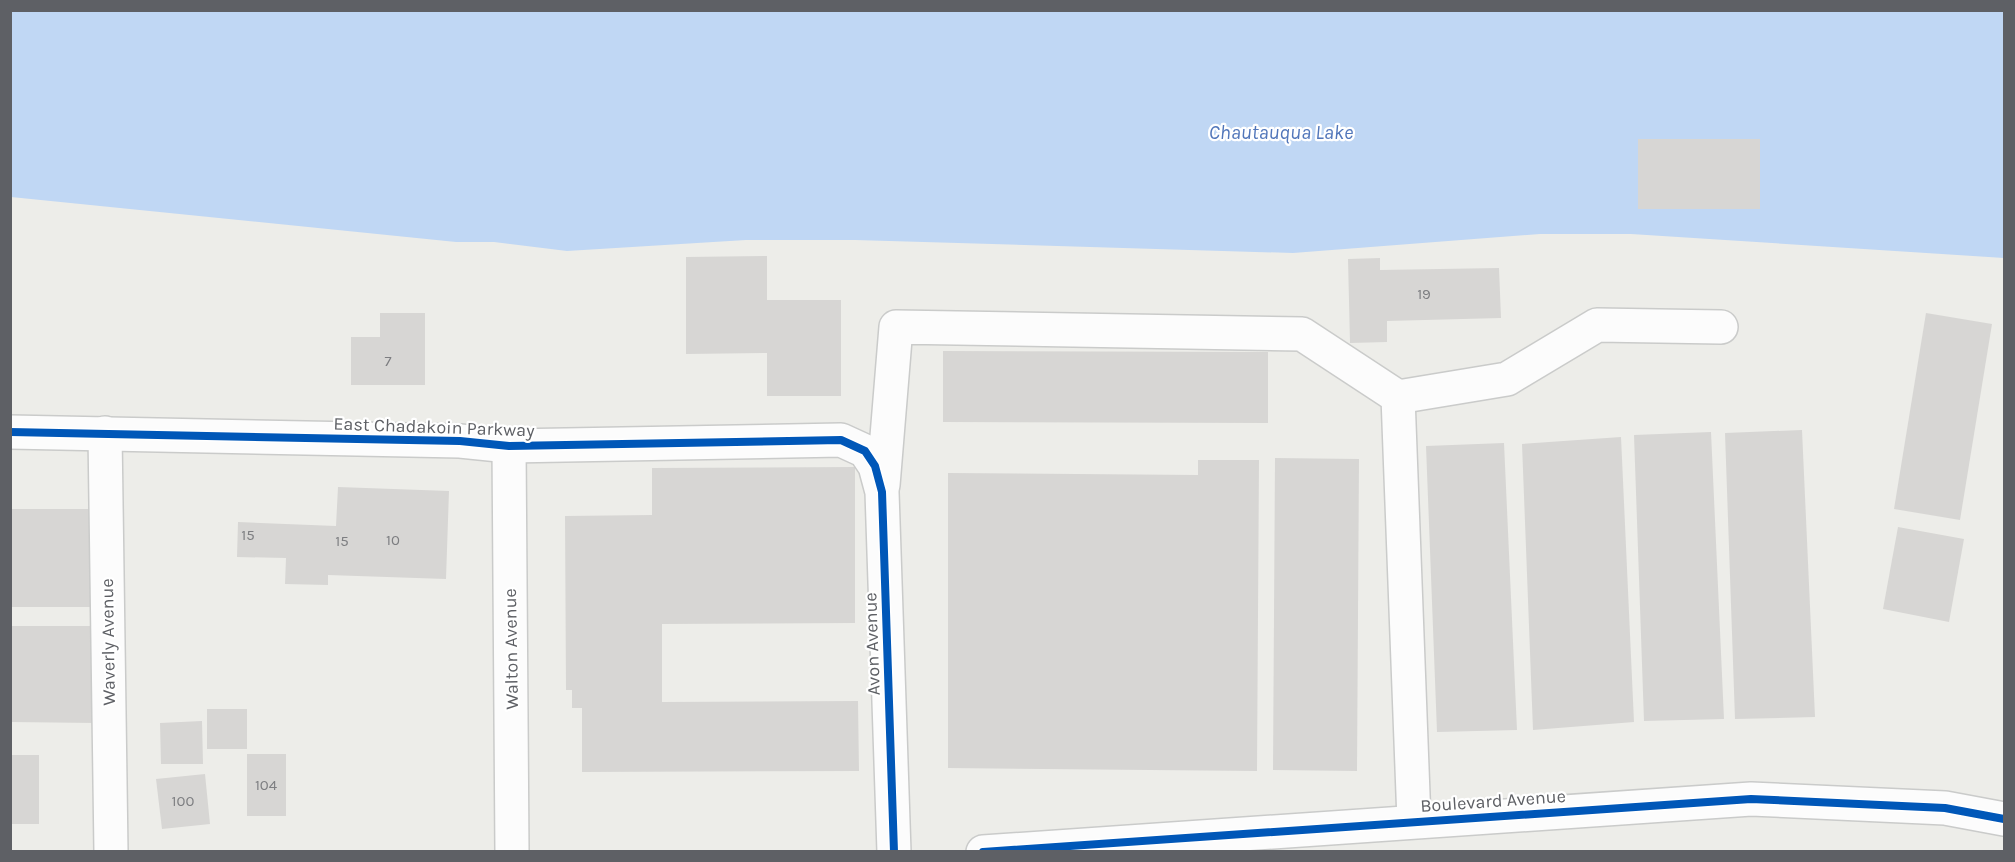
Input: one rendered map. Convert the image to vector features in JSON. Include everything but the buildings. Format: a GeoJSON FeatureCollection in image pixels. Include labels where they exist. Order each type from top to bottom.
{"type":"FeatureCollection","features":[{"type":"Feature","properties":{"kind":"street"},"geometry":{"type":"LineString","coordinates":[[882,492],[896,327],[1302,334],[1398,397],[1508,379],[1597,325],[1721,327]]}},
{"type":"Feature","properties":{"kind":"street"},"geometry":{"type":"LineString","coordinates":[[1398,397],[1414,821]]}},
{"type":"Feature","properties":{"kind":"street","name":"East Chadakoin Parkway"},"geometry":{"type":"LineString","coordinates":[[10,432],[460,441],[508,446],[840,440],[855,447]]}},
{"type":"Feature","properties":{"kind":"street","name":"Waverly Avenue"},"geometry":{"type":"LineString","coordinates":[[105,433],[111,852]]}},
{"type":"Feature","properties":{"kind":"street","name":"Walton Avenue"},"geometry":{"type":"LineString","coordinates":[[508,446],[513,852]]}},
{"type":"Feature","properties":{"kind":"street","name":"Avon Avenue"},"geometry":{"type":"LineString","coordinates":[[855,447],[865,451],[875,466],[882,492],[894,852]]}},
{"type":"Feature","properties":{"kind":"street","name":"Boulevard Avenue"},"geometry":{"type":"LineString","coordinates":[[983,852],[1308,840],[1414,821],[1750,799],[1945,808],[2004,819]]}},
{"type":"Feature","properties":{"kind":"water","name":"Chautauqua Lake"},"geometry":{"type":"Polygon","coordinates":[[[10,11],[2004,11],[2004,258],[1631,234],[1540,234],[1293,253],[855,240],[746,240],[567,251],[494,242],[456,242],[11,197],[10,11]]]}},
{"type":"Feature","properties":{"kind":"cycle path"},"geometry":{"type":"LineString","coordinates":[[10,432],[460,441],[509,446],[841,440],[865,451],[875,466],[882,492],[894,852]]}},
{"type":"Feature","properties":{"kind":"cycle path"},"geometry":{"type":"LineString","coordinates":[[983,852],[1751,799],[1945,808],[2004,819]]}}]}
